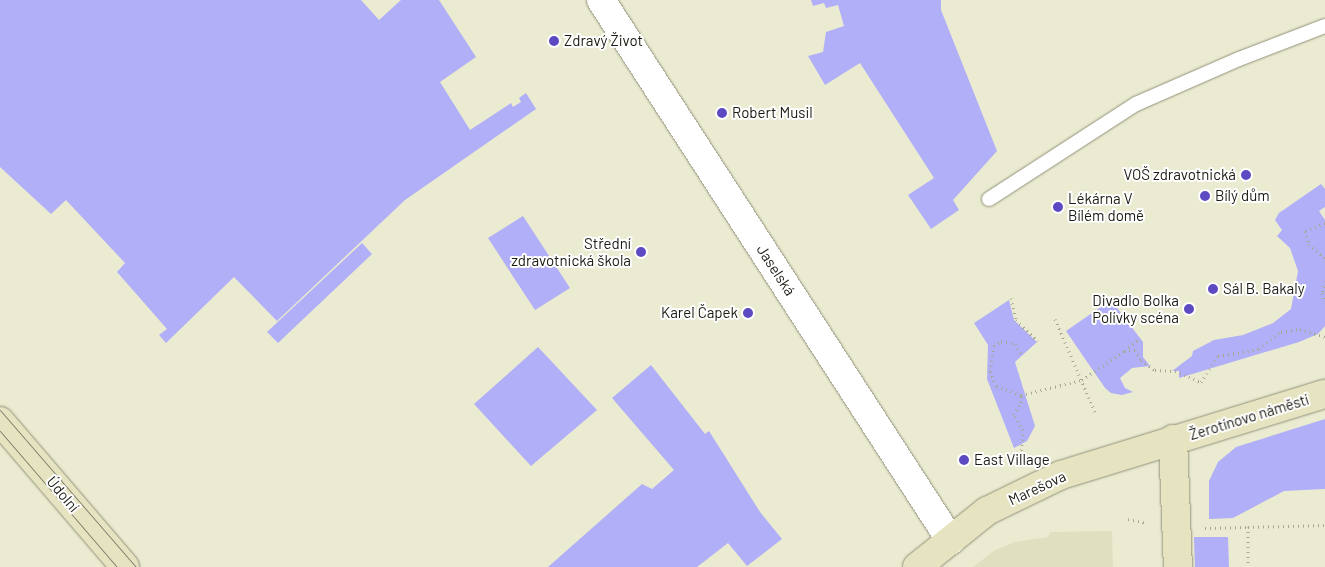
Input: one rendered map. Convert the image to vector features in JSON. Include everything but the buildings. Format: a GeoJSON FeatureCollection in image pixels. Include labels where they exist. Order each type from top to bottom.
{"type":"FeatureCollection","features":[{"type":"Feature","properties":{"kind":"street","name":"Jaselská"},"geometry":{"type":"LineString","coordinates":[[601,0],[951,541]]}},
{"type":"Feature","properties":{"kind":"street","name":"Žerotínovo náměstí"},"geometry":{"type":"LineString","coordinates":[[1173,440],[1325,394]]}},
{"type":"Feature","properties":{"kind":"street","name":"Údolní"},"geometry":{"type":"LineString","coordinates":[[0,421],[126,567]]}},
{"type":"Feature","properties":{"kind":"street","name":"Marešova"},"geometry":{"type":"LineString","coordinates":[[917,567],[987,511],[1061,475],[1173,440]]}},
{"type":"Feature","properties":{"kind":"street"},"geometry":{"type":"LineString","coordinates":[[1173,440],[1178,567]]}},
{"type":"Feature","properties":{"kind":"lane"},"geometry":{"type":"LineString","coordinates":[[989,199],[1136,104],[1239,59],[1325,26]]}},
{"type":"Feature","properties":{"kind":"path"},"geometry":{"type":"LineString","coordinates":[[1325,223],[1306,231],[1309,244],[1325,258]]}},
{"type":"Feature","properties":{"kind":"path"},"geometry":{"type":"LineString","coordinates":[[1325,281],[1322,293],[1325,299]]}},
{"type":"Feature","properties":{"kind":"path"},"geometry":{"type":"LineString","coordinates":[[1011,298],[1016,320],[1038,341]]}},
{"type":"Feature","properties":{"kind":"path"},"geometry":{"type":"LineString","coordinates":[[1055,319],[1096,414]]}},
{"type":"Feature","properties":{"kind":"path"},"geometry":{"type":"LineString","coordinates":[[1124,351],[1134,350],[1141,360],[1155,370],[1175,371],[1201,382],[1218,356],[1259,349],[1289,329],[1325,337]]}},
{"type":"Feature","properties":{"kind":"path"},"geometry":{"type":"LineString","coordinates":[[1022,355],[1015,344],[1001,341],[994,346],[990,371],[996,386],[1022,395],[1082,380],[1140,338]]}},
{"type":"Feature","properties":{"kind":"path"},"geometry":{"type":"LineString","coordinates":[[1021,455],[1023,430],[1013,414],[1021,403],[1022,395]]}},
{"type":"Feature","properties":{"kind":"path"},"geometry":{"type":"LineString","coordinates":[[1248,567],[1248,527],[1325,525]]}},
{"type":"Feature","properties":{"kind":"shaded area"},"geometry":{"type":"Polygon","coordinates":[[[0,0],[361,0],[379,20],[401,0],[439,0],[476,57],[440,82],[470,130],[511,103],[513,107],[521,102],[519,98],[526,93],[536,109],[405,200],[277,321],[234,277],[166,343],[159,335],[167,329],[117,272],[125,263],[66,200],[51,214],[0,167],[0,0]]]}},
{"type":"Feature","properties":{"kind":"shaded area"},"geometry":{"type":"Polygon","coordinates":[[[811,0],[941,0],[941,10],[997,151],[953,200],[959,210],[931,229],[908,195],[934,178],[860,63],[825,85],[808,56],[823,52],[826,32],[844,26],[838,5],[826,8],[824,3],[813,6],[811,0]]]}},
{"type":"Feature","properties":{"kind":"shaded area"},"geometry":{"type":"Polygon","coordinates":[[[1321,184],[1325,189],[1325,207],[1319,211],[1325,220],[1325,326],[1318,334],[1299,342],[1179,378],[1179,371],[1172,371],[1192,356],[1193,351],[1214,340],[1243,335],[1273,323],[1291,309],[1298,271],[1290,248],[1277,236],[1282,230],[1275,220],[1279,213],[1321,184]]]}},
{"type":"Feature","properties":{"kind":"shaded area"},"geometry":{"type":"Polygon","coordinates":[[[523,216],[570,288],[535,310],[488,238],[523,216]]]}},
{"type":"Feature","properties":{"kind":"shaded area"},"geometry":{"type":"Polygon","coordinates":[[[362,243],[372,254],[278,343],[267,332],[362,243]]]}},
{"type":"Feature","properties":{"kind":"shaded area"},"geometry":{"type":"Polygon","coordinates":[[[1009,300],[1014,320],[1037,342],[1015,362],[1035,426],[1027,441],[1014,448],[987,379],[988,345],[974,323],[1009,300]]]}},
{"type":"Feature","properties":{"kind":"shaded area"},"geometry":{"type":"Polygon","coordinates":[[[1111,300],[1143,342],[1143,357],[1150,366],[1132,368],[1120,378],[1125,388],[1133,392],[1122,395],[1111,393],[1105,388],[1066,331],[1111,300]]]}},
{"type":"Feature","properties":{"kind":"shaded area"},"geometry":{"type":"Polygon","coordinates":[[[538,347],[597,410],[531,466],[474,404],[538,347]]]}},
{"type":"Feature","properties":{"kind":"shaded area"},"geometry":{"type":"Polygon","coordinates":[[[651,365],[705,434],[709,431],[760,512],[782,539],[747,566],[728,543],[697,567],[548,567],[642,484],[652,489],[674,470],[612,398],[651,365]]]}},
{"type":"Feature","properties":{"kind":"shaded area"},"geometry":{"type":"Polygon","coordinates":[[[1325,419],[1325,489],[1284,491],[1233,518],[1209,519],[1209,481],[1218,462],[1236,447],[1325,419]]]}},
{"type":"Feature","properties":{"kind":"shaded area"},"geometry":{"type":"Polygon","coordinates":[[[1112,531],[1113,567],[973,567],[995,550],[1015,542],[1048,537],[1050,532],[1112,531]]]}},
{"type":"Feature","properties":{"kind":"shaded area"},"geometry":{"type":"Polygon","coordinates":[[[1194,537],[1228,537],[1229,567],[1195,567],[1194,537]]]}},
{"type":"Feature","properties":{"kind":"tram line"},"geometry":{"type":"LineString","coordinates":[[0,410],[136,567]]}},
{"type":"Feature","properties":{"kind":"tram line"},"geometry":{"type":"LineString","coordinates":[[0,431],[117,567]]}},
{"type":"Feature","properties":{"kind":"place","name":"Zdravý Život"},"geometry":{"type":"Point","coordinates":[554,41]}},
{"type":"Feature","properties":{"kind":"place","name":"Robert Musil"},"geometry":{"type":"Point","coordinates":[722,113]}},
{"type":"Feature","properties":{"kind":"place","name":"VOŠ zdravotnická"},"geometry":{"type":"Point","coordinates":[1246,175]}},
{"type":"Feature","properties":{"kind":"place","name":"Bílý dům"},"geometry":{"type":"Point","coordinates":[1205,196]}},
{"type":"Feature","properties":{"kind":"place","name":"Lékárna V Bílém domě"},"geometry":{"type":"Point","coordinates":[1058,207]}},
{"type":"Feature","properties":{"kind":"place","name":"Střední zdravotnická škola"},"geometry":{"type":"Point","coordinates":[641,252]}},
{"type":"Feature","properties":{"kind":"place","name":"Sál B. Bakaly"},"geometry":{"type":"Point","coordinates":[1213,289]}},
{"type":"Feature","properties":{"kind":"place","name":"Divadlo Bolka Polívky scéna"},"geometry":{"type":"Point","coordinates":[1189,309]}},
{"type":"Feature","properties":{"kind":"place","name":"Karel Čapek"},"geometry":{"type":"Point","coordinates":[748,313]}},
{"type":"Feature","properties":{"kind":"place","name":"East Village"},"geometry":{"type":"Point","coordinates":[964,460]}}]}
